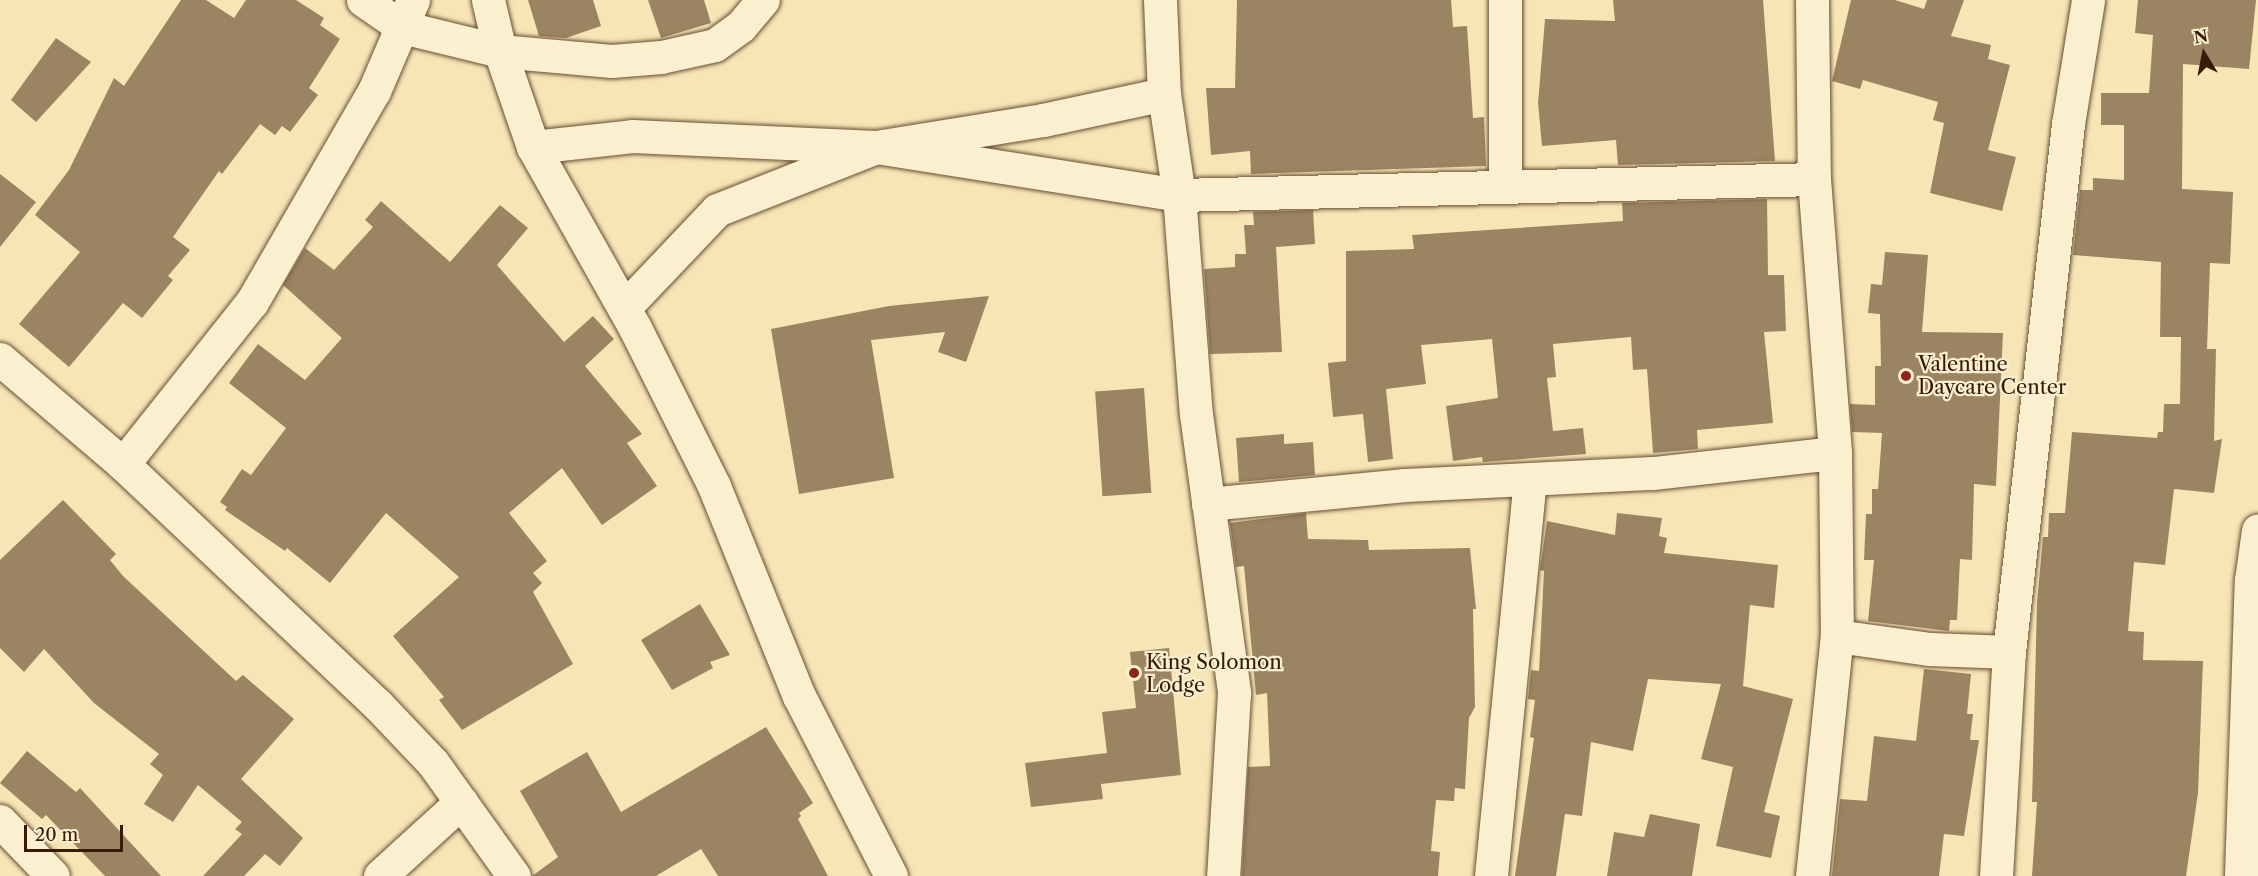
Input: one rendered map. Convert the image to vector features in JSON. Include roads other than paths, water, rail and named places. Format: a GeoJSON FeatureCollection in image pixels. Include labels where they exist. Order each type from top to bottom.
{"type":"FeatureCollection","features":[{"type":"Feature","properties":{"kind":"street"},"geometry":{"type":"LineString","coordinates":[[363,0],[407,14],[500,51],[612,61],[661,57],[716,45],[741,26],[763,0]]}},
{"type":"Feature","properties":{"kind":"street"},"geometry":{"type":"LineString","coordinates":[[488,0],[500,51],[533,147],[624,308],[714,486],[799,696],[891,876]]}},
{"type":"Feature","properties":{"kind":"street"},"geometry":{"type":"LineString","coordinates":[[1160,0],[1164,94],[1179,195],[1208,504],[1224,597],[1234,693],[1223,876]]}},
{"type":"Feature","properties":{"kind":"street"},"geometry":{"type":"LineString","coordinates":[[1504,187],[1505,0]]}},
{"type":"Feature","properties":{"kind":"street"},"geometry":{"type":"LineString","coordinates":[[1812,0],[1814,179],[1835,453],[1837,636],[1812,876]]}},
{"type":"Feature","properties":{"kind":"street"},"geometry":{"type":"LineString","coordinates":[[1996,876],[2009,652],[2068,124],[2088,0]]}},
{"type":"Feature","properties":{"kind":"street"},"geometry":{"type":"LineString","coordinates":[[123,464],[252,302],[374,91],[407,14]]}},
{"type":"Feature","properties":{"kind":"street"},"geometry":{"type":"LineString","coordinates":[[624,308],[717,210],[876,147],[1043,120],[1164,94]]}},
{"type":"Feature","properties":{"kind":"street"},"geometry":{"type":"LineString","coordinates":[[533,147],[632,136],[876,147],[1179,195],[1814,179]]}},
{"type":"Feature","properties":{"kind":"street"},"geometry":{"type":"LineString","coordinates":[[0,359],[123,464],[377,704],[433,763],[514,876]]}},
{"type":"Feature","properties":{"kind":"street"},"geometry":{"type":"LineString","coordinates":[[1208,504],[1405,485],[1653,473],[1835,453]]}},
{"type":"Feature","properties":{"kind":"street"},"geometry":{"type":"LineString","coordinates":[[1491,876],[1530,480]]}},
{"type":"Feature","properties":{"kind":"street"},"geometry":{"type":"LineString","coordinates":[[2241,876],[2251,580],[2258,530]]}},
{"type":"Feature","properties":{"kind":"street"},"geometry":{"type":"LineString","coordinates":[[1837,636],[1930,649],[2009,652]]}},
{"type":"Feature","properties":{"kind":"street"},"geometry":{"type":"LineString","coordinates":[[380,876],[461,802]]}},
{"type":"Feature","properties":{"kind":"street"},"geometry":{"type":"LineString","coordinates":[[0,821],[53,876]]}},
{"type":"Feature","properties":{"kind":"place","name":"Valentine Daycare Center"},"geometry":{"type":"Point","coordinates":[1906,376]}},
{"type":"Feature","properties":{"kind":"place","name":"King Solomon Lodge"},"geometry":{"type":"Point","coordinates":[1134,673]}}]}
